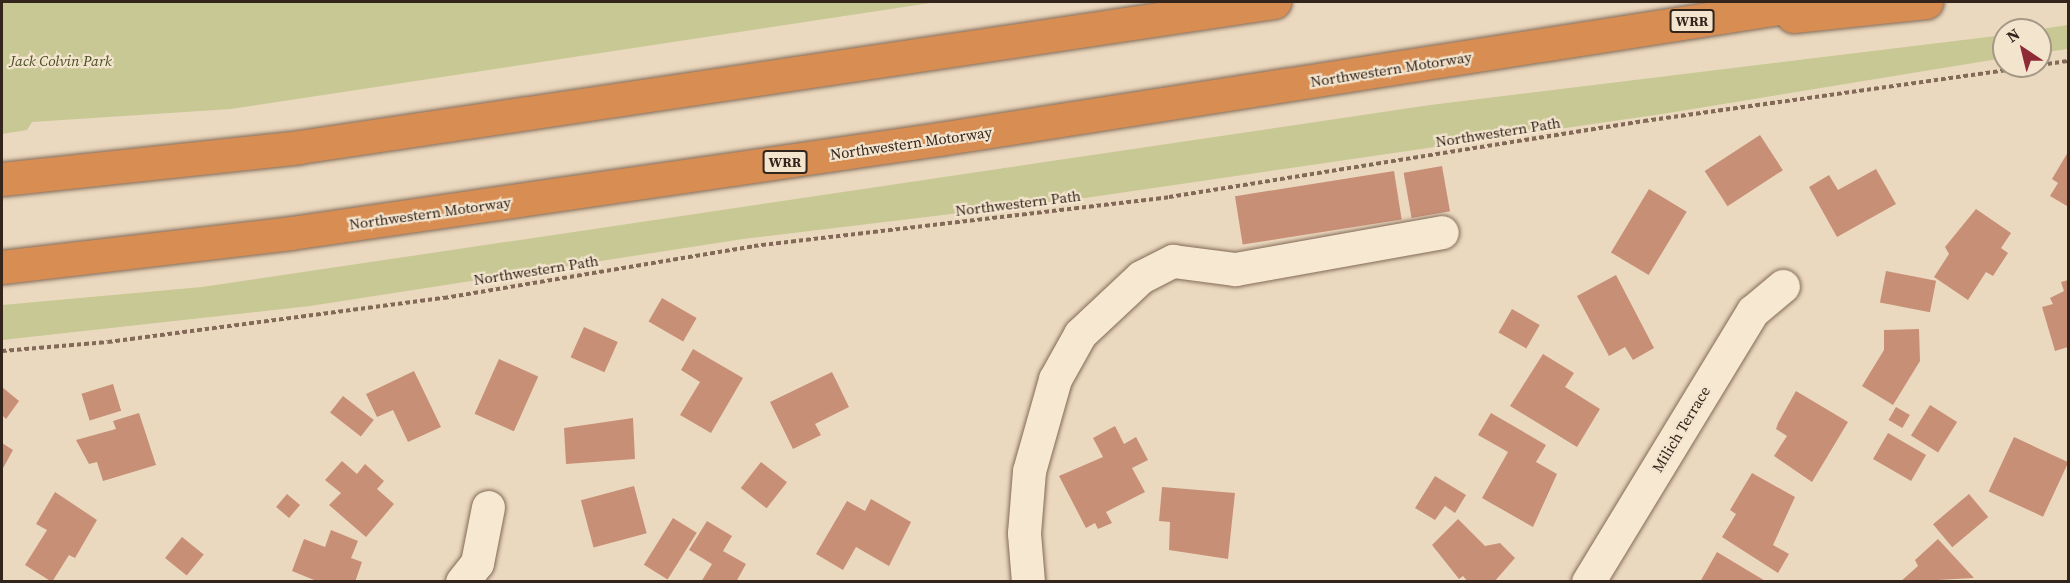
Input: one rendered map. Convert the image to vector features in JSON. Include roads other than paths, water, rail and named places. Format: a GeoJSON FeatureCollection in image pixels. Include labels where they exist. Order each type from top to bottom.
{"type":"FeatureCollection","features":[{"type":"Feature","properties":{"kind":"highway"},"geometry":{"type":"LineString","coordinates":[[2,179],[298,147],[1274,2]]}},
{"type":"Feature","properties":{"kind":"highway","name":"Northwestern Motorway"},"geometry":{"type":"LineString","coordinates":[[2,267],[291,234],[1817,2]]}},
{"type":"Feature","properties":{"kind":"highway"},"geometry":{"type":"LineString","coordinates":[[1567,41],[1926,2]]}},
{"type":"Feature","properties":{"kind":"street"},"geometry":{"type":"LineString","coordinates":[[1028,582],[1024,533],[1028,482],[1055,379],[1080,334],[1141,277],[1173,261],[1235,269],[1443,232]]}},
{"type":"Feature","properties":{"kind":"street","name":"Milich Terrace"},"geometry":{"type":"LineString","coordinates":[[1588,582],[1753,311],[1784,286]]}},
{"type":"Feature","properties":{"kind":"street"},"geometry":{"type":"LineString","coordinates":[[462,582],[477,563],[488,507]]}},
{"type":"Feature","properties":{"kind":"park label","name":"Jack Colvin Park"},"geometry":{"type":"Point","coordinates":[61,61]}}]}
